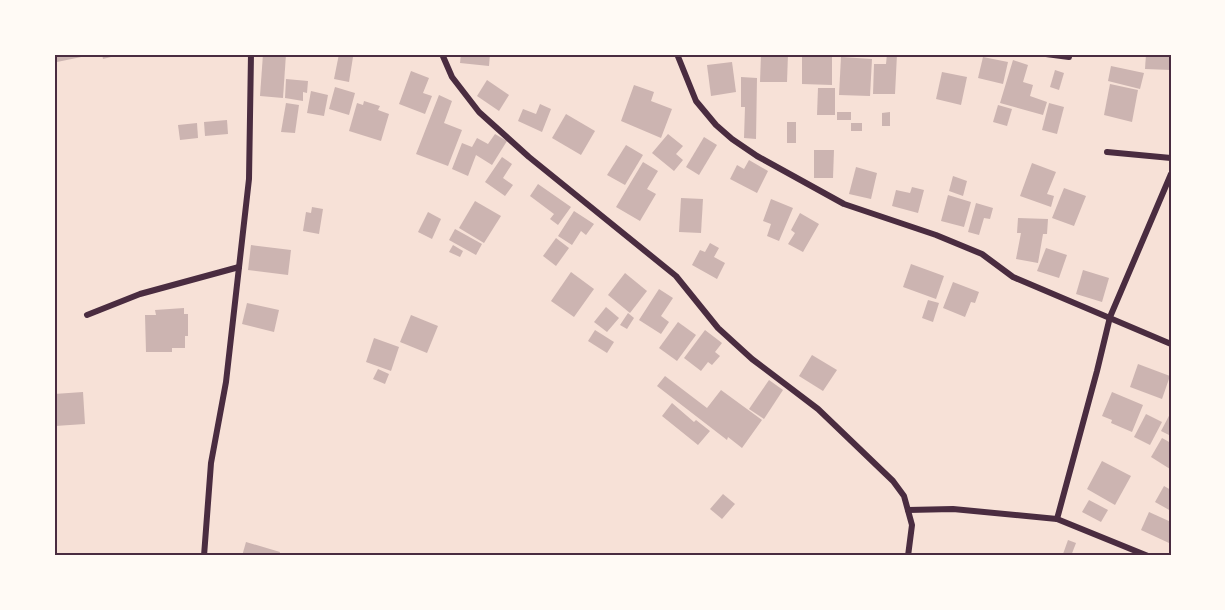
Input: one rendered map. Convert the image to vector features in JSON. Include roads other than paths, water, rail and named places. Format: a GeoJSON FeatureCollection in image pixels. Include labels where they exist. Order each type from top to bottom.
{"type":"FeatureCollection","features":[{"type":"Feature","properties":{"kind":"street"},"geometry":{"type":"LineString","coordinates":[[204,556],[211,463],[225,382],[249,179],[251,54]]}},
{"type":"Feature","properties":{"kind":"street"},"geometry":{"type":"LineString","coordinates":[[442,54],[452,77],[479,112],[529,157],[676,276],[718,328],[752,359],[818,410],[893,481],[904,496],[909,510],[912,525],[909,556]]}},
{"type":"Feature","properties":{"kind":"street"},"geometry":{"type":"LineString","coordinates":[[677,54],[696,101],[716,125],[758,156],[844,204],[936,235],[982,254],[1013,277],[1171,344]]}},
{"type":"Feature","properties":{"kind":"street"},"geometry":{"type":"LineString","coordinates":[[1046,54],[1069,57]]}},
{"type":"Feature","properties":{"kind":"street"},"geometry":{"type":"LineString","coordinates":[[1107,152],[1171,158]]}},
{"type":"Feature","properties":{"kind":"street"},"geometry":{"type":"LineString","coordinates":[[1057,519],[1095,382],[1110,317],[1171,174]]}},
{"type":"Feature","properties":{"kind":"street"},"geometry":{"type":"LineString","coordinates":[[87,315],[140,294],[239,267]]}},
{"type":"Feature","properties":{"kind":"street"},"geometry":{"type":"LineString","coordinates":[[909,510],[953,509],[1057,519],[1148,556]]}}]}
